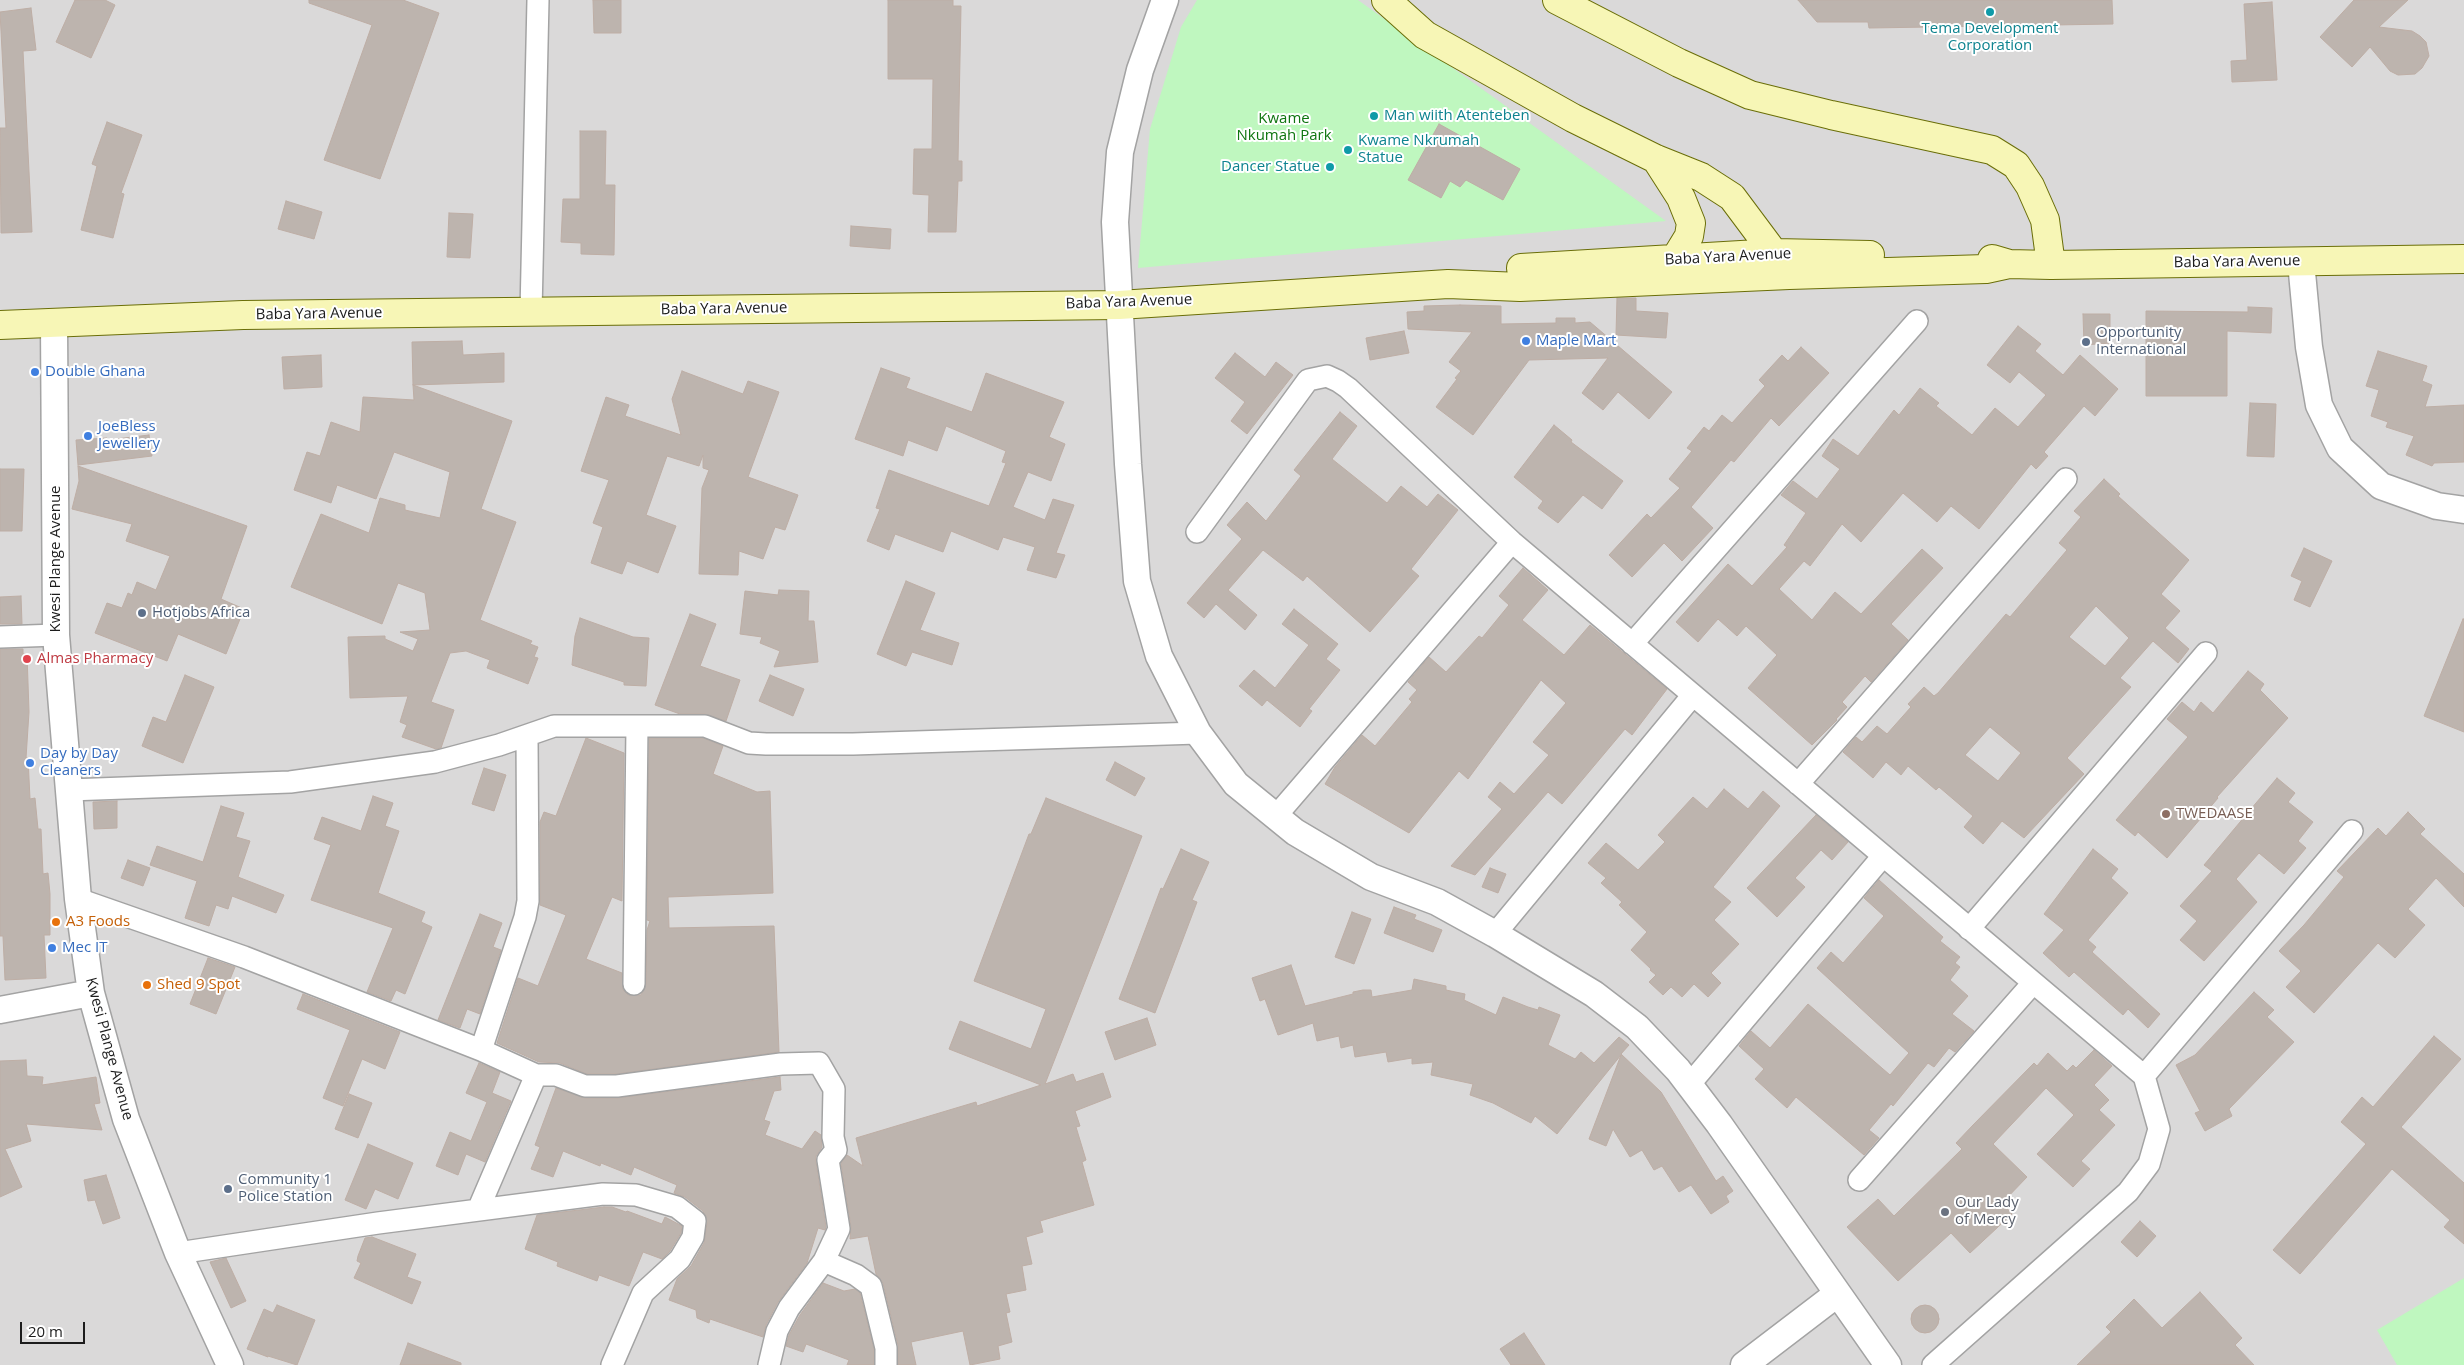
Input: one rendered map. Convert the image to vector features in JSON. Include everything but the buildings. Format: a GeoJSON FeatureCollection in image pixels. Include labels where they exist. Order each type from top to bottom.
{"type":"FeatureCollection","features":[{"type":"Feature","properties":{"kind":"main road"},"geometry":{"type":"LineString","coordinates":[[1386,0],[1425,34],[1573,118],[1656,159],[1700,177],[1732,198],[1782,264]]}},
{"type":"Feature","properties":{"kind":"main road"},"geometry":{"type":"LineString","coordinates":[[1556,0],[1679,63],[1750,95],[1831,115],[1992,150],[2016,166],[2030,186],[2045,220],[2051,265]]}},
{"type":"Feature","properties":{"kind":"main road"},"geometry":{"type":"LineString","coordinates":[[1656,159],[1682,198],[1691,223],[1689,236],[1675,259]]}},
{"type":"Feature","properties":{"kind":"main road","name":"Baba Yara Avenue"},"geometry":{"type":"LineString","coordinates":[[0,325],[244,315],[1119,305],[1448,284],[1520,287],[1782,264],[1983,256],[2009,264],[2051,265],[2464,259]]}},
{"type":"Feature","properties":{"kind":"main road","name":"Baba Yara Avenue"},"geometry":{"type":"LineString","coordinates":[[1448,284],[1522,268],[1675,259],[1782,264]]}},
{"type":"Feature","properties":{"kind":"street"},"geometry":{"type":"LineString","coordinates":[[531,312],[538,0]]}},
{"type":"Feature","properties":{"kind":"street"},"geometry":{"type":"LineString","coordinates":[[1165,0],[1140,70],[1120,152],[1114,222],[1137,582],[1159,656],[1198,733],[1236,784],[1295,832],[1371,877],[1437,902],[1495,934],[1594,994],[1637,1027],[1689,1085],[1719,1124],[1888,1365]]}},
{"type":"Feature","properties":{"kind":"street"},"geometry":{"type":"LineString","coordinates":[[2301,262],[2309,346],[2318,404],[2340,448],[2381,486],[2437,506],[2464,510]]}},
{"type":"Feature","properties":{"kind":"street"},"geometry":{"type":"LineString","coordinates":[[1632,644],[1917,321]]}},
{"type":"Feature","properties":{"kind":"street","name":"Kwesi Plange Avenue"},"geometry":{"type":"LineString","coordinates":[[54,324],[56,635],[78,899],[91,992],[126,1119],[178,1253],[230,1365]]}},
{"type":"Feature","properties":{"kind":"street"},"geometry":{"type":"LineString","coordinates":[[1197,532],[1308,380],[1327,376],[1348,388],[1512,542],[2144,1076],[2159,1129],[2149,1164],[2128,1192],[1933,1365]]}},
{"type":"Feature","properties":{"kind":"street"},"geometry":{"type":"LineString","coordinates":[[1798,784],[2066,479]]}},
{"type":"Feature","properties":{"kind":"street"},"geometry":{"type":"LineString","coordinates":[[1276,816],[1512,542]]}},
{"type":"Feature","properties":{"kind":"street"},"geometry":{"type":"LineString","coordinates":[[0,637],[56,635]]}},
{"type":"Feature","properties":{"kind":"street"},"geometry":{"type":"LineString","coordinates":[[1969,928],[2206,652]]}},
{"type":"Feature","properties":{"kind":"street"},"geometry":{"type":"LineString","coordinates":[[1495,934],[1693,695]]}},
{"type":"Feature","properties":{"kind":"street"},"geometry":{"type":"LineString","coordinates":[[69,790],[290,782],[435,762],[527,736],[554,726],[705,726],[749,742],[766,744],[853,744],[1198,733]]}},
{"type":"Feature","properties":{"kind":"street"},"geometry":{"type":"LineString","coordinates":[[634,984],[637,726]]}},
{"type":"Feature","properties":{"kind":"street"},"geometry":{"type":"LineString","coordinates":[[481,1050],[525,917],[528,901],[527,736]]}},
{"type":"Feature","properties":{"kind":"street"},"geometry":{"type":"LineString","coordinates":[[2144,1076],[2352,831]]}},
{"type":"Feature","properties":{"kind":"street"},"geometry":{"type":"LineString","coordinates":[[1689,1085],[1883,856]]}},
{"type":"Feature","properties":{"kind":"street"},"geometry":{"type":"LineString","coordinates":[[78,899],[244,957],[481,1050],[536,1075],[556,1075],[585,1086],[617,1086],[781,1064],[819,1063],[834,1089],[833,1137],[836,1150],[828,1160],[839,1228],[824,1261],[789,1308],[777,1330],[769,1365]]}},
{"type":"Feature","properties":{"kind":"street"},"geometry":{"type":"LineString","coordinates":[[1860,1180],[2033,983]]}},
{"type":"Feature","properties":{"kind":"street"},"geometry":{"type":"LineString","coordinates":[[0,1010],[91,992]]}},
{"type":"Feature","properties":{"kind":"street"},"geometry":{"type":"LineString","coordinates":[[478,1210],[536,1075]]}},
{"type":"Feature","properties":{"kind":"street"},"geometry":{"type":"LineString","coordinates":[[178,1253],[603,1194],[636,1195],[677,1207],[695,1221],[693,1237],[680,1259],[643,1293],[612,1365]]}},
{"type":"Feature","properties":{"kind":"street"},"geometry":{"type":"LineString","coordinates":[[824,1261],[856,1275],[871,1286],[886,1348],[886,1365]]}},
{"type":"Feature","properties":{"kind":"street"},"geometry":{"type":"LineString","coordinates":[[1744,1365],[1837,1294]]}},
{"type":"Feature","properties":{"kind":"shaded area"},"geometry":{"type":"Polygon","coordinates":[[[0,0],[2464,0],[2464,1365],[0,1365],[0,0]]]}},
{"type":"Feature","properties":{"kind":"green space","name":"Kwame Nkumah Park"},"geometry":{"type":"Polygon","coordinates":[[[1197,0],[1358,0],[1666,221],[1138,268],[1150,129],[1181,27],[1197,0]]]}},
{"type":"Feature","properties":{"kind":"green space"},"geometry":{"type":"Polygon","coordinates":[[[2464,1278],[2464,1365],[2397,1365],[2377,1330],[2464,1278]]]}},
{"type":"Feature","properties":{"kind":"place","name":"Tema Development Corporation"},"geometry":{"type":"Point","coordinates":[1990,12]}},
{"type":"Feature","properties":{"kind":"place","name":"Man wiith Atenteben"},"geometry":{"type":"Point","coordinates":[1374,116]}},
{"type":"Feature","properties":{"kind":"place","name":"Kwame Nkrumah Statue"},"geometry":{"type":"Point","coordinates":[1348,150]}},
{"type":"Feature","properties":{"kind":"place","name":"Dancer Statue"},"geometry":{"type":"Point","coordinates":[1330,167]}},
{"type":"Feature","properties":{"kind":"place","name":"Maple Mart"},"geometry":{"type":"Point","coordinates":[1526,341]}},
{"type":"Feature","properties":{"kind":"place","name":"Opportunity International"},"geometry":{"type":"Point","coordinates":[2086,342]}},
{"type":"Feature","properties":{"kind":"place","name":"Double Ghana"},"geometry":{"type":"Point","coordinates":[35,372]}},
{"type":"Feature","properties":{"kind":"place","name":"JoeBless Jewellery"},"geometry":{"type":"Point","coordinates":[88,436]}},
{"type":"Feature","properties":{"kind":"place","name":"Hotjobs Africa"},"geometry":{"type":"Point","coordinates":[142,613]}},
{"type":"Feature","properties":{"kind":"place","name":"Almas Pharmacy"},"geometry":{"type":"Point","coordinates":[27,659]}},
{"type":"Feature","properties":{"kind":"place","name":"Day by Day Cleaners"},"geometry":{"type":"Point","coordinates":[30,763]}},
{"type":"Feature","properties":{"kind":"place","name":"TWEDAASE"},"geometry":{"type":"Point","coordinates":[2166,814]}},
{"type":"Feature","properties":{"kind":"place","name":"A3 Foods"},"geometry":{"type":"Point","coordinates":[56,922]}},
{"type":"Feature","properties":{"kind":"place","name":"Mec IT"},"geometry":{"type":"Point","coordinates":[52,948]}},
{"type":"Feature","properties":{"kind":"place","name":"Shed 9 Spot"},"geometry":{"type":"Point","coordinates":[147,985]}},
{"type":"Feature","properties":{"kind":"place","name":"Community 1 Police Station"},"geometry":{"type":"Point","coordinates":[228,1189]}},
{"type":"Feature","properties":{"kind":"place","name":"Our Lady of Mercy"},"geometry":{"type":"Point","coordinates":[1945,1212]}}]}
